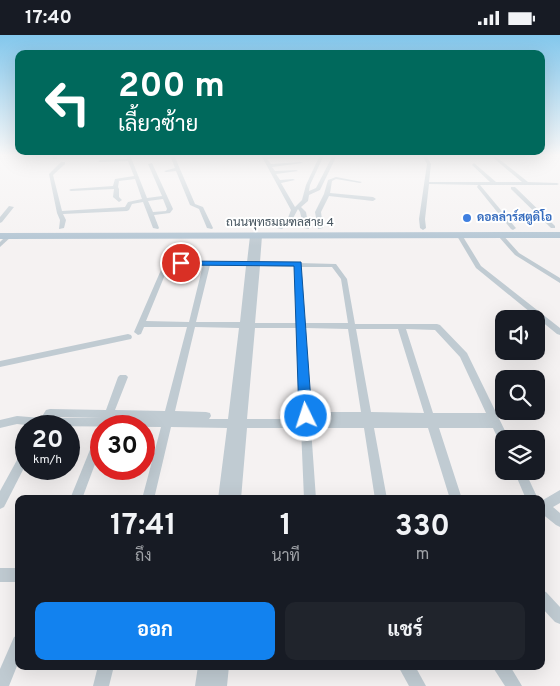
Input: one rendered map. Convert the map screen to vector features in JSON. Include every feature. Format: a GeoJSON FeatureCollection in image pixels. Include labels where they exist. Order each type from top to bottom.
{"type":"FeatureCollection","features":[{"type":"Feature","properties":{"kind":"main road","name":"ถนนพุทธมณฑลสาย 4"},"geometry":{"type":"LineString","coordinates":[[5,236],[256,236],[351,233],[423,228],[513,227],[558,230]]}},
{"type":"Feature","properties":{"kind":"main road","name":"ถนนพุทธมณฑลสาย 4"},"geometry":{"type":"LineString","coordinates":[[0,228],[325,228]]}},
{"type":"Feature","properties":{"kind":"main road"},"geometry":{"type":"LineString","coordinates":[[325,228],[351,233]]}},
{"type":"Feature","properties":{"kind":"main road","name":"ถนนพุทธมณฑลสาย 4"},"geometry":{"type":"LineString","coordinates":[[351,233],[501,236],[558,230]]}},
{"type":"Feature","properties":{"kind":"street"},"geometry":{"type":"LineString","coordinates":[[53,185],[63,220],[62,228]]}},
{"type":"Feature","properties":{"kind":"street"},"geometry":{"type":"LineString","coordinates":[[155,185],[141,187],[156,228]]}},
{"type":"Feature","properties":{"kind":"street"},"geometry":{"type":"LineString","coordinates":[[151,214],[169,211],[158,185]]}},
{"type":"Feature","properties":{"kind":"street"},"geometry":{"type":"LineString","coordinates":[[185,185],[193,205],[201,208],[210,228]]}},
{"type":"Feature","properties":{"kind":"street"},"geometry":{"type":"LineString","coordinates":[[280,185],[297,208],[303,212],[307,228]]}},
{"type":"Feature","properties":{"kind":"street"},"geometry":{"type":"LineString","coordinates":[[280,228],[305,201],[308,194],[308,185]]}},
{"type":"Feature","properties":{"kind":"street"},"geometry":{"type":"LineString","coordinates":[[308,194],[318,189],[320,185]]}},
{"type":"Feature","properties":{"kind":"street"},"geometry":{"type":"LineString","coordinates":[[325,228],[318,212],[328,195],[330,185]]}},
{"type":"Feature","properties":{"kind":"street"},"geometry":{"type":"LineString","coordinates":[[423,228],[422,219],[427,185]]}},
{"type":"Feature","properties":{"kind":"street"},"geometry":{"type":"LineString","coordinates":[[480,186],[513,227]]}},
{"type":"Feature","properties":{"kind":"street"},"geometry":{"type":"LineString","coordinates":[[71,190],[115,187],[117,189],[116,197],[119,200]]}},
{"type":"Feature","properties":{"kind":"street"},"geometry":{"type":"LineString","coordinates":[[513,188],[558,230]]}},
{"type":"Feature","properties":{"kind":"street"},"geometry":{"type":"LineString","coordinates":[[328,195],[373,199]]}},
{"type":"Feature","properties":{"kind":"street"},"geometry":{"type":"LineString","coordinates":[[60,213],[123,209],[127,208],[129,203],[164,197]]}},
{"type":"Feature","properties":{"kind":"street"},"geometry":{"type":"LineString","coordinates":[[0,221],[11,207]]}},
{"type":"Feature","properties":{"kind":"street"},"geometry":{"type":"LineString","coordinates":[[0,245],[5,236]]}},
{"type":"Feature","properties":{"kind":"street"},"geometry":{"type":"LineString","coordinates":[[225,495],[237,419],[256,236]]}},
{"type":"Feature","properties":{"kind":"street"},"geometry":{"type":"LineString","coordinates":[[460,236],[478,267],[560,332]]}},
{"type":"Feature","properties":{"kind":"street"},"geometry":{"type":"LineString","coordinates":[[501,236],[517,254],[560,281]]}},
{"type":"Feature","properties":{"kind":"street"},"geometry":{"type":"LineString","coordinates":[[380,495],[351,326],[344,279],[336,268],[328,264],[167,263],[140,328],[192,325],[247,326],[301,326],[351,326],[435,326],[464,355],[499,430]]}},
{"type":"Feature","properties":{"kind":"street"},"geometry":{"type":"LineString","coordinates":[[149,495],[207,263]]}},
{"type":"Feature","properties":{"kind":"street"},"geometry":{"type":"LineString","coordinates":[[298,264],[310,495]]}},
{"type":"Feature","properties":{"kind":"street"},"geometry":{"type":"LineString","coordinates":[[401,326],[455,495]]}},
{"type":"Feature","properties":{"kind":"street"},"geometry":{"type":"LineString","coordinates":[[0,364],[128,337]]}},
{"type":"Feature","properties":{"kind":"street"},"geometry":{"type":"LineString","coordinates":[[109,415],[123,377]]}},
{"type":"Feature","properties":{"kind":"street"},"geometry":{"type":"LineString","coordinates":[[0,423],[15,419]]}},
{"type":"Feature","properties":{"kind":"street"},"geometry":{"type":"LineString","coordinates":[[155,419],[494,420]]}},
{"type":"Feature","properties":{"kind":"street"},"geometry":{"type":"LineString","coordinates":[[235,495],[237,419]]}},
{"type":"Feature","properties":{"kind":"street"},"geometry":{"type":"LineString","coordinates":[[78,495],[90,463]]}},
{"type":"Feature","properties":{"kind":"street"},"geometry":{"type":"LineString","coordinates":[[0,503],[15,475]]}},
{"type":"Feature","properties":{"kind":"street"},"geometry":{"type":"LineString","coordinates":[[523,480],[530,495]]}},
{"type":"Feature","properties":{"kind":"street"},"geometry":{"type":"LineString","coordinates":[[545,505],[560,496]]}},
{"type":"Feature","properties":{"kind":"street"},"geometry":{"type":"LineString","coordinates":[[545,508],[560,521]]}},
{"type":"Feature","properties":{"kind":"street"},"geometry":{"type":"LineString","coordinates":[[0,575],[15,575]]}},
{"type":"Feature","properties":{"kind":"street"},"geometry":{"type":"LineString","coordinates":[[545,601],[560,617]]}},
{"type":"Feature","properties":{"kind":"street"},"geometry":{"type":"LineString","coordinates":[[1,686],[15,652]]}},
{"type":"Feature","properties":{"kind":"street"},"geometry":{"type":"LineString","coordinates":[[101,686],[105,670]]}},
{"type":"Feature","properties":{"kind":"street"},"geometry":{"type":"LineString","coordinates":[[203,686],[205,670]]}},
{"type":"Feature","properties":{"kind":"street"},"geometry":{"type":"LineString","coordinates":[[219,686],[221,670]]}},
{"type":"Feature","properties":{"kind":"street"},"geometry":{"type":"LineString","coordinates":[[408,670],[418,686]]}},
{"type":"Feature","properties":{"kind":"street"},"geometry":{"type":"LineString","coordinates":[[503,670],[514,686]]}},
{"type":"Feature","properties":{"kind":"place","name":"ดอลล่าร์สตูดิโอ"},"geometry":{"type":"Point","coordinates":[467,218]}},
{"type":"Feature","properties":{"kind":"route"},"geometry":{"type":"LineString","coordinates":[[181,263],[298,264],[306,416]]}}]}
